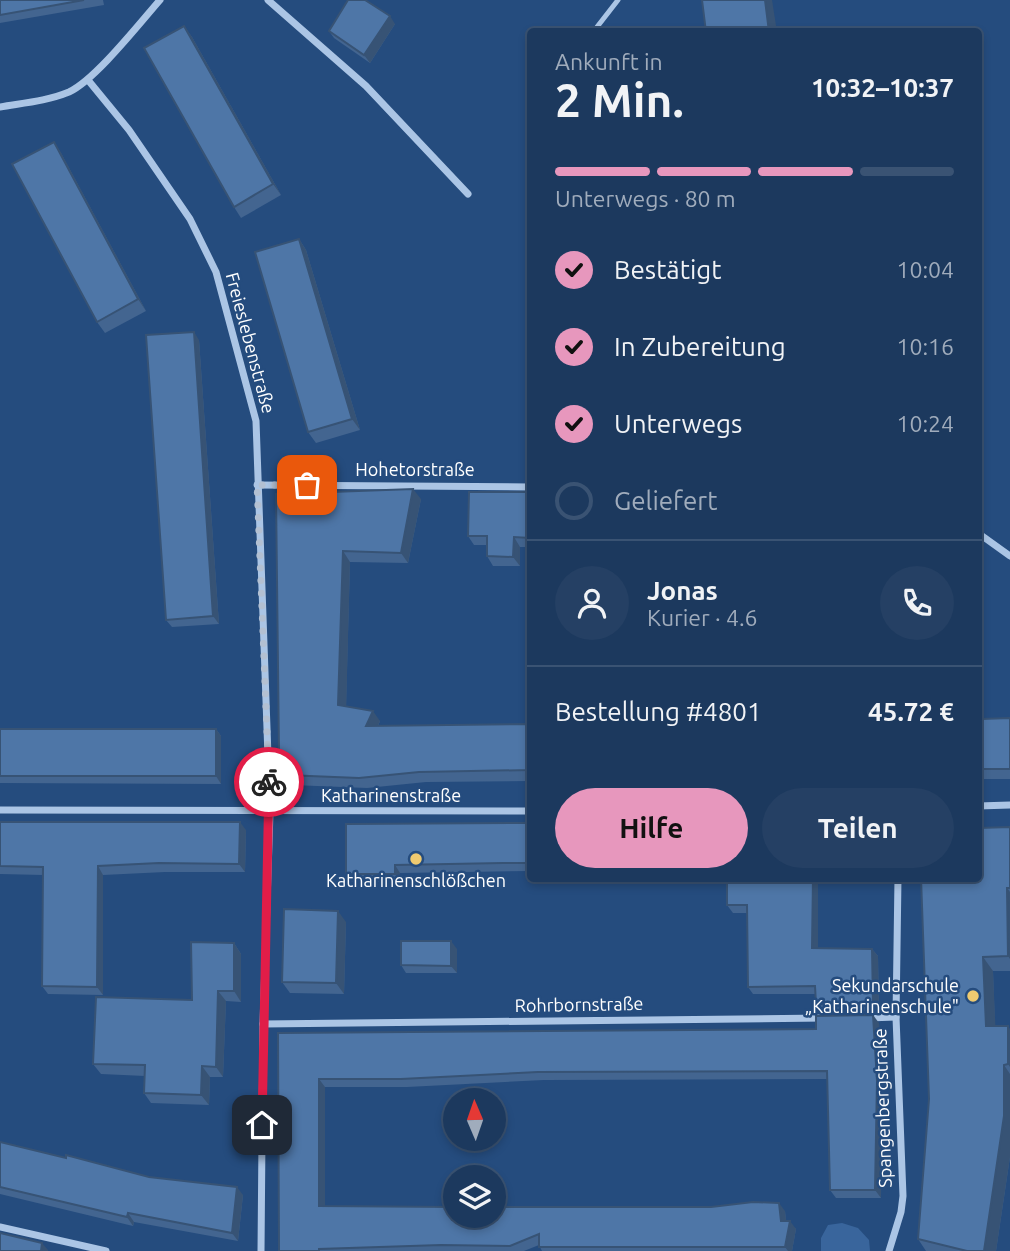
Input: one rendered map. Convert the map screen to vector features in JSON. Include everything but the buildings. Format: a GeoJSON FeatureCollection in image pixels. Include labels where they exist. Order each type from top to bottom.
{"type":"FeatureCollection","features":[{"type":"Feature","properties":{"kind":"street"},"geometry":{"type":"LineString","coordinates":[[0,107],[54,97],[71,91],[88,80],[160,0]]}},
{"type":"Feature","properties":{"kind":"street"},"geometry":{"type":"LineString","coordinates":[[268,0],[366,86],[468,194]]}},
{"type":"Feature","properties":{"kind":"street","name":"Freieslebenstraße"},"geometry":{"type":"LineString","coordinates":[[88,80],[129,130],[190,219],[216,272],[256,421],[270,812],[263,1024],[261,1251]]}},
{"type":"Feature","properties":{"kind":"street","name":"Hohetorstraße"},"geometry":{"type":"LineString","coordinates":[[257,485],[527,486]]}},
{"type":"Feature","properties":{"kind":"street"},"geometry":{"type":"LineString","coordinates":[[982,536],[1010,556]]}},
{"type":"Feature","properties":{"kind":"street"},"geometry":{"type":"LineString","coordinates":[[982,806],[1010,805]]}},
{"type":"Feature","properties":{"kind":"street","name":"Katharinenstraße"},"geometry":{"type":"LineString","coordinates":[[0,810],[527,811]]}},
{"type":"Feature","properties":{"kind":"street","name":"Spangenbergstraße"},"geometry":{"type":"LineString","coordinates":[[889,1251],[901,1212],[896,1017],[898,882]]}},
{"type":"Feature","properties":{"kind":"street"},"geometry":{"type":"LineString","coordinates":[[855,1018],[896,1017]]}},
{"type":"Feature","properties":{"kind":"street","name":"Rohrbornstraße"},"geometry":{"type":"LineString","coordinates":[[263,1024],[841,1018]]}},
{"type":"Feature","properties":{"kind":"street"},"geometry":{"type":"LineString","coordinates":[[0,1227],[106,1251]]}},
{"type":"Feature","properties":{"kind":"lane"},"geometry":{"type":"LineString","coordinates":[[597,28],[618,0]]}},
{"type":"Feature","properties":{"kind":"shaded area"},"geometry":{"type":"Polygon","coordinates":[[[842,1223],[858,1228],[869,1240],[870,1251],[821,1251],[821,1238],[828,1225],[842,1223]]]}},
{"type":"Feature","properties":{"kind":"way so far"},"geometry":{"type":"LineString","coordinates":[[269,782],[257,485],[307,485]]}},
{"type":"Feature","properties":{"kind":"place","name":"Katharinenschlößchen"},"geometry":{"type":"Point","coordinates":[416,859]}},
{"type":"Feature","properties":{"kind":"place","name":"Sekundarschule „Katharinenschule\""},"geometry":{"type":"Point","coordinates":[973,996]}},
{"type":"Feature","properties":{"kind":"route"},"geometry":{"type":"LineString","coordinates":[[262,1125],[269,782]]}}]}
